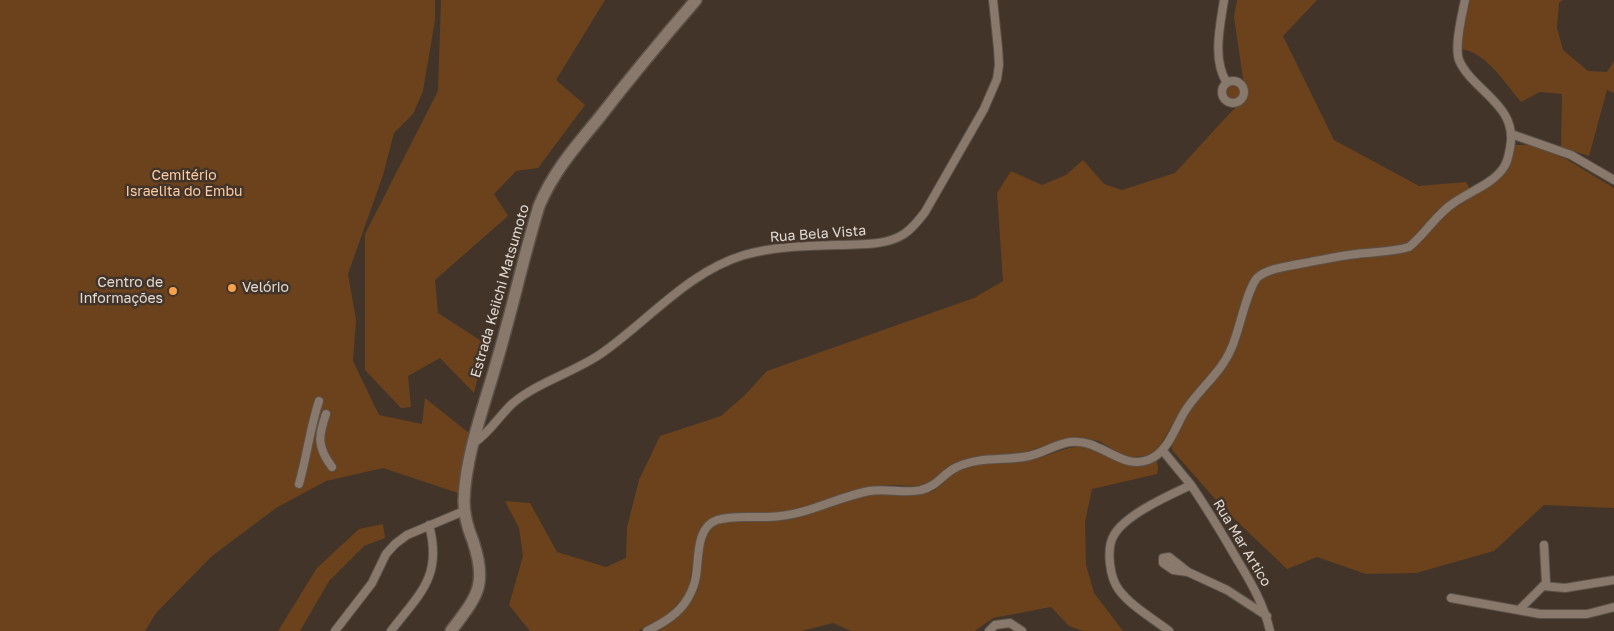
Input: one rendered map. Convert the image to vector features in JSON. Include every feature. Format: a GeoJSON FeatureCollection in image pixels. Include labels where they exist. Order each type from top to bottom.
{"type":"FeatureCollection","features":[{"type":"Feature","properties":{"kind":"main road","name":"Estrada Keiichi Matsumoto"},"geometry":{"type":"LineString","coordinates":[[451,631],[467,612],[480,583],[479,560],[464,511],[466,478],[539,206],[547,186],[563,162],[696,0]]}},
{"type":"Feature","properties":{"kind":"street","name":"Rua Bela Vista"},"geometry":{"type":"LineString","coordinates":[[474,443],[483,437],[513,403],[602,352],[680,290],[722,264],[743,255],[784,247],[863,244],[886,241],[903,235],[914,226],[925,212],[946,172],[973,129],[991,95],[997,79],[999,65],[993,0]]}},
{"type":"Feature","properties":{"kind":"street"},"geometry":{"type":"LineString","coordinates":[[1224,0],[1219,48],[1221,74],[1228,83]]}},
{"type":"Feature","properties":{"kind":"street"},"geometry":{"type":"LineString","coordinates":[[647,631],[669,618],[687,601],[694,587],[699,546],[709,525],[716,520],[749,516],[782,516],[799,513],[851,495],[872,491],[891,489],[918,491],[930,488],[958,466],[985,460],[1027,457],[1069,442],[1083,442],[1097,446],[1120,459],[1131,462],[1148,460],[1162,450],[1186,409],[1222,366],[1230,353],[1251,286],[1257,278],[1267,272],[1284,267],[1355,254],[1400,250],[1409,247],[1453,203],[1496,176],[1504,166],[1508,158],[1511,134],[1509,124],[1503,112],[1458,59],[1465,0]]}},
{"type":"Feature","properties":{"kind":"street"},"geometry":{"type":"LineString","coordinates":[[1511,134],[1571,155],[1614,180]]}},
{"type":"Feature","properties":{"kind":"street"},"geometry":{"type":"LineString","coordinates":[[299,484],[319,401]]}},
{"type":"Feature","properties":{"kind":"street"},"geometry":{"type":"LineString","coordinates":[[326,414],[319,439],[324,456],[332,466]]}},
{"type":"Feature","properties":{"kind":"street","name":"Rua Mar Artico"},"geometry":{"type":"LineString","coordinates":[[1162,450],[1191,485],[1214,519],[1258,594],[1267,616],[1270,631]]}},
{"type":"Feature","properties":{"kind":"street"},"geometry":{"type":"LineString","coordinates":[[1169,631],[1125,597],[1118,589],[1110,568],[1110,546],[1115,534],[1129,520],[1157,501],[1191,485]]}},
{"type":"Feature","properties":{"kind":"street"},"geometry":{"type":"LineString","coordinates":[[335,631],[372,583],[386,554],[391,549],[408,535],[464,511]]}},
{"type":"Feature","properties":{"kind":"street"},"geometry":{"type":"LineString","coordinates":[[391,631],[417,599],[426,584],[434,554],[434,542],[429,525]]}},
{"type":"Feature","properties":{"kind":"street"},"geometry":{"type":"LineString","coordinates":[[1519,610],[1546,583],[1544,545]]}},
{"type":"Feature","properties":{"kind":"street"},"geometry":{"type":"LineString","coordinates":[[1171,558],[1188,572],[1227,590],[1267,616]]}},
{"type":"Feature","properties":{"kind":"street"},"geometry":{"type":"LineString","coordinates":[[1543,586],[1570,588],[1614,580]]}},
{"type":"Feature","properties":{"kind":"street"},"geometry":{"type":"LineString","coordinates":[[1451,598],[1540,614],[1587,614],[1614,607]]}},
{"type":"Feature","properties":{"kind":"street"},"geometry":{"type":"LineString","coordinates":[[989,631],[995,625],[1010,623],[1022,631]]}},
{"type":"Feature","properties":{"kind":"green space","name":"Cemitério Israelita do Embu"},"geometry":{"type":"Polygon","coordinates":[[[0,0],[435,0],[435,20],[423,91],[413,114],[394,133],[383,175],[348,274],[356,320],[353,361],[379,415],[422,424],[425,398],[469,433],[458,493],[383,468],[326,481],[276,508],[212,556],[156,613],[145,631],[0,631],[0,0]]]}},
{"type":"Feature","properties":{"kind":"green space"},"geometry":{"type":"Polygon","coordinates":[[[441,0],[605,0],[556,80],[585,105],[538,168],[516,171],[494,194],[508,216],[435,280],[438,313],[486,344],[474,393],[440,358],[408,376],[411,407],[401,408],[365,370],[365,234],[438,91],[441,0]]]}},
{"type":"Feature","properties":{"kind":"green space"},"geometry":{"type":"Polygon","coordinates":[[[1237,0],[1317,0],[1283,36],[1334,140],[1419,186],[1466,182],[1470,189],[1451,200],[1407,243],[1382,248],[1354,250],[1283,263],[1266,268],[1254,275],[1248,284],[1232,337],[1219,363],[1183,406],[1158,449],[1146,456],[1132,457],[1122,455],[1099,441],[1084,438],[1068,438],[1026,452],[985,456],[957,462],[947,467],[938,477],[928,483],[917,486],[871,486],[850,491],[798,509],[781,512],[749,512],[714,516],[706,522],[695,545],[689,586],[683,598],[667,615],[638,631],[530,631],[509,605],[523,556],[519,528],[505,501],[530,503],[557,552],[606,567],[626,558],[627,527],[639,480],[660,436],[721,416],[745,395],[767,371],[974,298],[1003,281],[997,193],[1011,171],[1042,185],[1066,175],[1083,160],[1104,184],[1122,190],[1175,173],[1231,112],[1246,99],[1234,17],[1237,0]]]}},
{"type":"Feature","properties":{"kind":"green space"},"geometry":{"type":"Polygon","coordinates":[[[1468,0],[1563,0],[1559,3],[1557,28],[1563,50],[1588,71],[1607,72],[1614,61],[1614,93],[1607,90],[1589,156],[1561,147],[1562,94],[1540,92],[1521,102],[1487,62],[1470,51],[1461,49],[1468,0]]]}},
{"type":"Feature","properties":{"kind":"green space"},"geometry":{"type":"Polygon","coordinates":[[[1231,85],[1237,85],[1241,92],[1237,99],[1231,99],[1227,95],[1227,89],[1231,85]]]}},
{"type":"Feature","properties":{"kind":"green space"},"geometry":{"type":"Polygon","coordinates":[[[1514,145],[1531,145],[1566,159],[1614,188],[1614,508],[1544,505],[1494,551],[1416,573],[1366,574],[1317,557],[1287,569],[1224,509],[1172,450],[1171,442],[1189,411],[1225,368],[1233,354],[1240,339],[1255,288],[1259,281],[1269,275],[1285,270],[1411,250],[1455,205],[1474,195],[1511,158],[1514,145]]]}},
{"type":"Feature","properties":{"kind":"green space"},"geometry":{"type":"Polygon","coordinates":[[[1083,446],[1127,465],[1146,465],[1157,461],[1157,474],[1092,489],[1085,522],[1086,565],[1094,593],[1123,631],[1083,631],[1069,626],[1051,607],[993,618],[975,631],[851,631],[833,623],[801,631],[657,631],[681,614],[695,596],[700,582],[702,554],[706,537],[716,525],[731,521],[788,520],[871,495],[924,494],[935,490],[953,474],[969,467],[1028,461],[1069,448],[1083,446]]]}},
{"type":"Feature","properties":{"kind":"green space"},"geometry":{"type":"Polygon","coordinates":[[[383,524],[385,538],[364,546],[329,581],[300,631],[278,631],[317,568],[359,529],[383,524]]]}},
{"type":"Feature","properties":{"kind":"place","name":"Velório"},"geometry":{"type":"Point","coordinates":[232,288]}},
{"type":"Feature","properties":{"kind":"place","name":"Centro de Informações"},"geometry":{"type":"Point","coordinates":[173,291]}}]}
